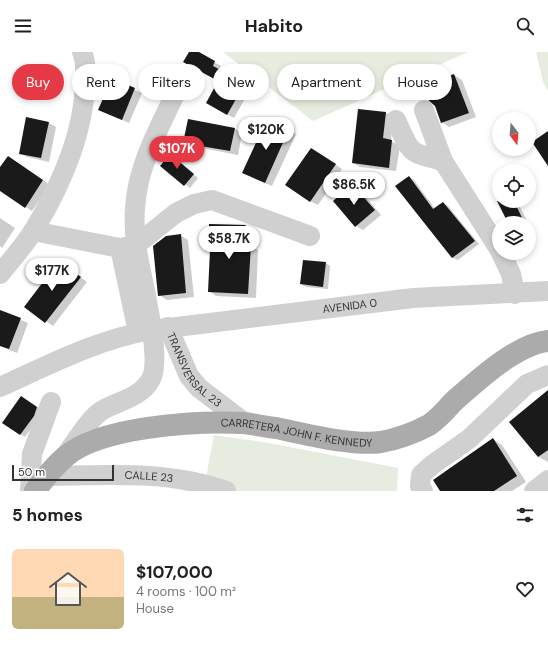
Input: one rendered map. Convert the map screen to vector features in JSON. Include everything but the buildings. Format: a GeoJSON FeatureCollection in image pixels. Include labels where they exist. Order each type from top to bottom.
{"type":"FeatureCollection","features":[{"type":"Feature","properties":{"kind":"main road","name":"CARRETERA JOHN F. KENNEDY"},"geometry":{"type":"LineString","coordinates":[[41,483],[65,456],[88,444],[131,431],[184,423],[244,423],[357,442],[380,442],[404,436],[430,424],[467,390],[516,352],[532,344],[548,340]]}},
{"type":"Feature","properties":{"kind":"street"},"geometry":{"type":"LineString","coordinates":[[0,274],[33,231],[66,170],[80,126],[84,101],[86,60],[82,52]]}},
{"type":"Feature","properties":{"kind":"street"},"geometry":{"type":"LineString","coordinates":[[65,456],[83,431],[100,412],[128,399],[145,388],[152,378],[155,366],[153,329],[128,246],[135,210],[137,185],[144,159],[172,100]]}},
{"type":"Feature","properties":{"kind":"street"},"geometry":{"type":"LineString","coordinates":[[424,110],[443,161],[492,238]]}},
{"type":"Feature","properties":{"kind":"street"},"geometry":{"type":"LineString","coordinates":[[396,120],[408,148],[417,154],[443,161]]}},
{"type":"Feature","properties":{"kind":"street"},"geometry":{"type":"LineString","coordinates":[[33,231],[128,246],[176,213],[194,204],[212,200],[310,236]]}},
{"type":"Feature","properties":{"kind":"street"},"geometry":{"type":"LineString","coordinates":[[505,260],[512,274],[515,294]]}},
{"type":"Feature","properties":{"kind":"street","name":"AVENIDA 0"},"geometry":{"type":"LineString","coordinates":[[0,387],[76,353],[153,329],[413,298],[515,294],[548,291]]}},
{"type":"Feature","properties":{"kind":"street","name":"TRANSVERSAL 23"},"geometry":{"type":"LineString","coordinates":[[153,329],[199,388],[244,423]]}},
{"type":"Feature","properties":{"kind":"street"},"geometry":{"type":"LineString","coordinates":[[423,491],[420,486],[421,475],[432,465],[469,439],[527,384],[548,376]]}},
{"type":"Feature","properties":{"kind":"street"},"geometry":{"type":"LineString","coordinates":[[30,491],[32,454],[51,402]]}},
{"type":"Feature","properties":{"kind":"street","name":"CALLE 23"},"geometry":{"type":"LineString","coordinates":[[41,483],[139,475],[205,484],[226,491]]}},
{"type":"Feature","properties":{"kind":"street"},"geometry":{"type":"LineString","coordinates":[[534,491],[548,480]]}},
{"type":"Feature","properties":{"kind":"shaded area"},"geometry":{"type":"Polygon","coordinates":[[[223,52],[468,52],[441,64],[383,64],[383,90],[375,93],[375,64],[277,64],[277,93],[269,87],[269,64],[239,64],[223,52]]]}},
{"type":"Feature","properties":{"kind":"shaded area"},"geometry":{"type":"Polygon","coordinates":[[[536,52],[548,52],[548,91],[543,82],[536,52]]]}},
{"type":"Feature","properties":{"kind":"shaded area"},"geometry":{"type":"Polygon","coordinates":[[[286,100],[360,100],[313,121],[286,100]]]}},
{"type":"Feature","properties":{"kind":"shaded area"},"geometry":{"type":"Polygon","coordinates":[[[214,435],[269,443],[398,468],[397,491],[226,491],[205,483],[214,435]]]}}]}
